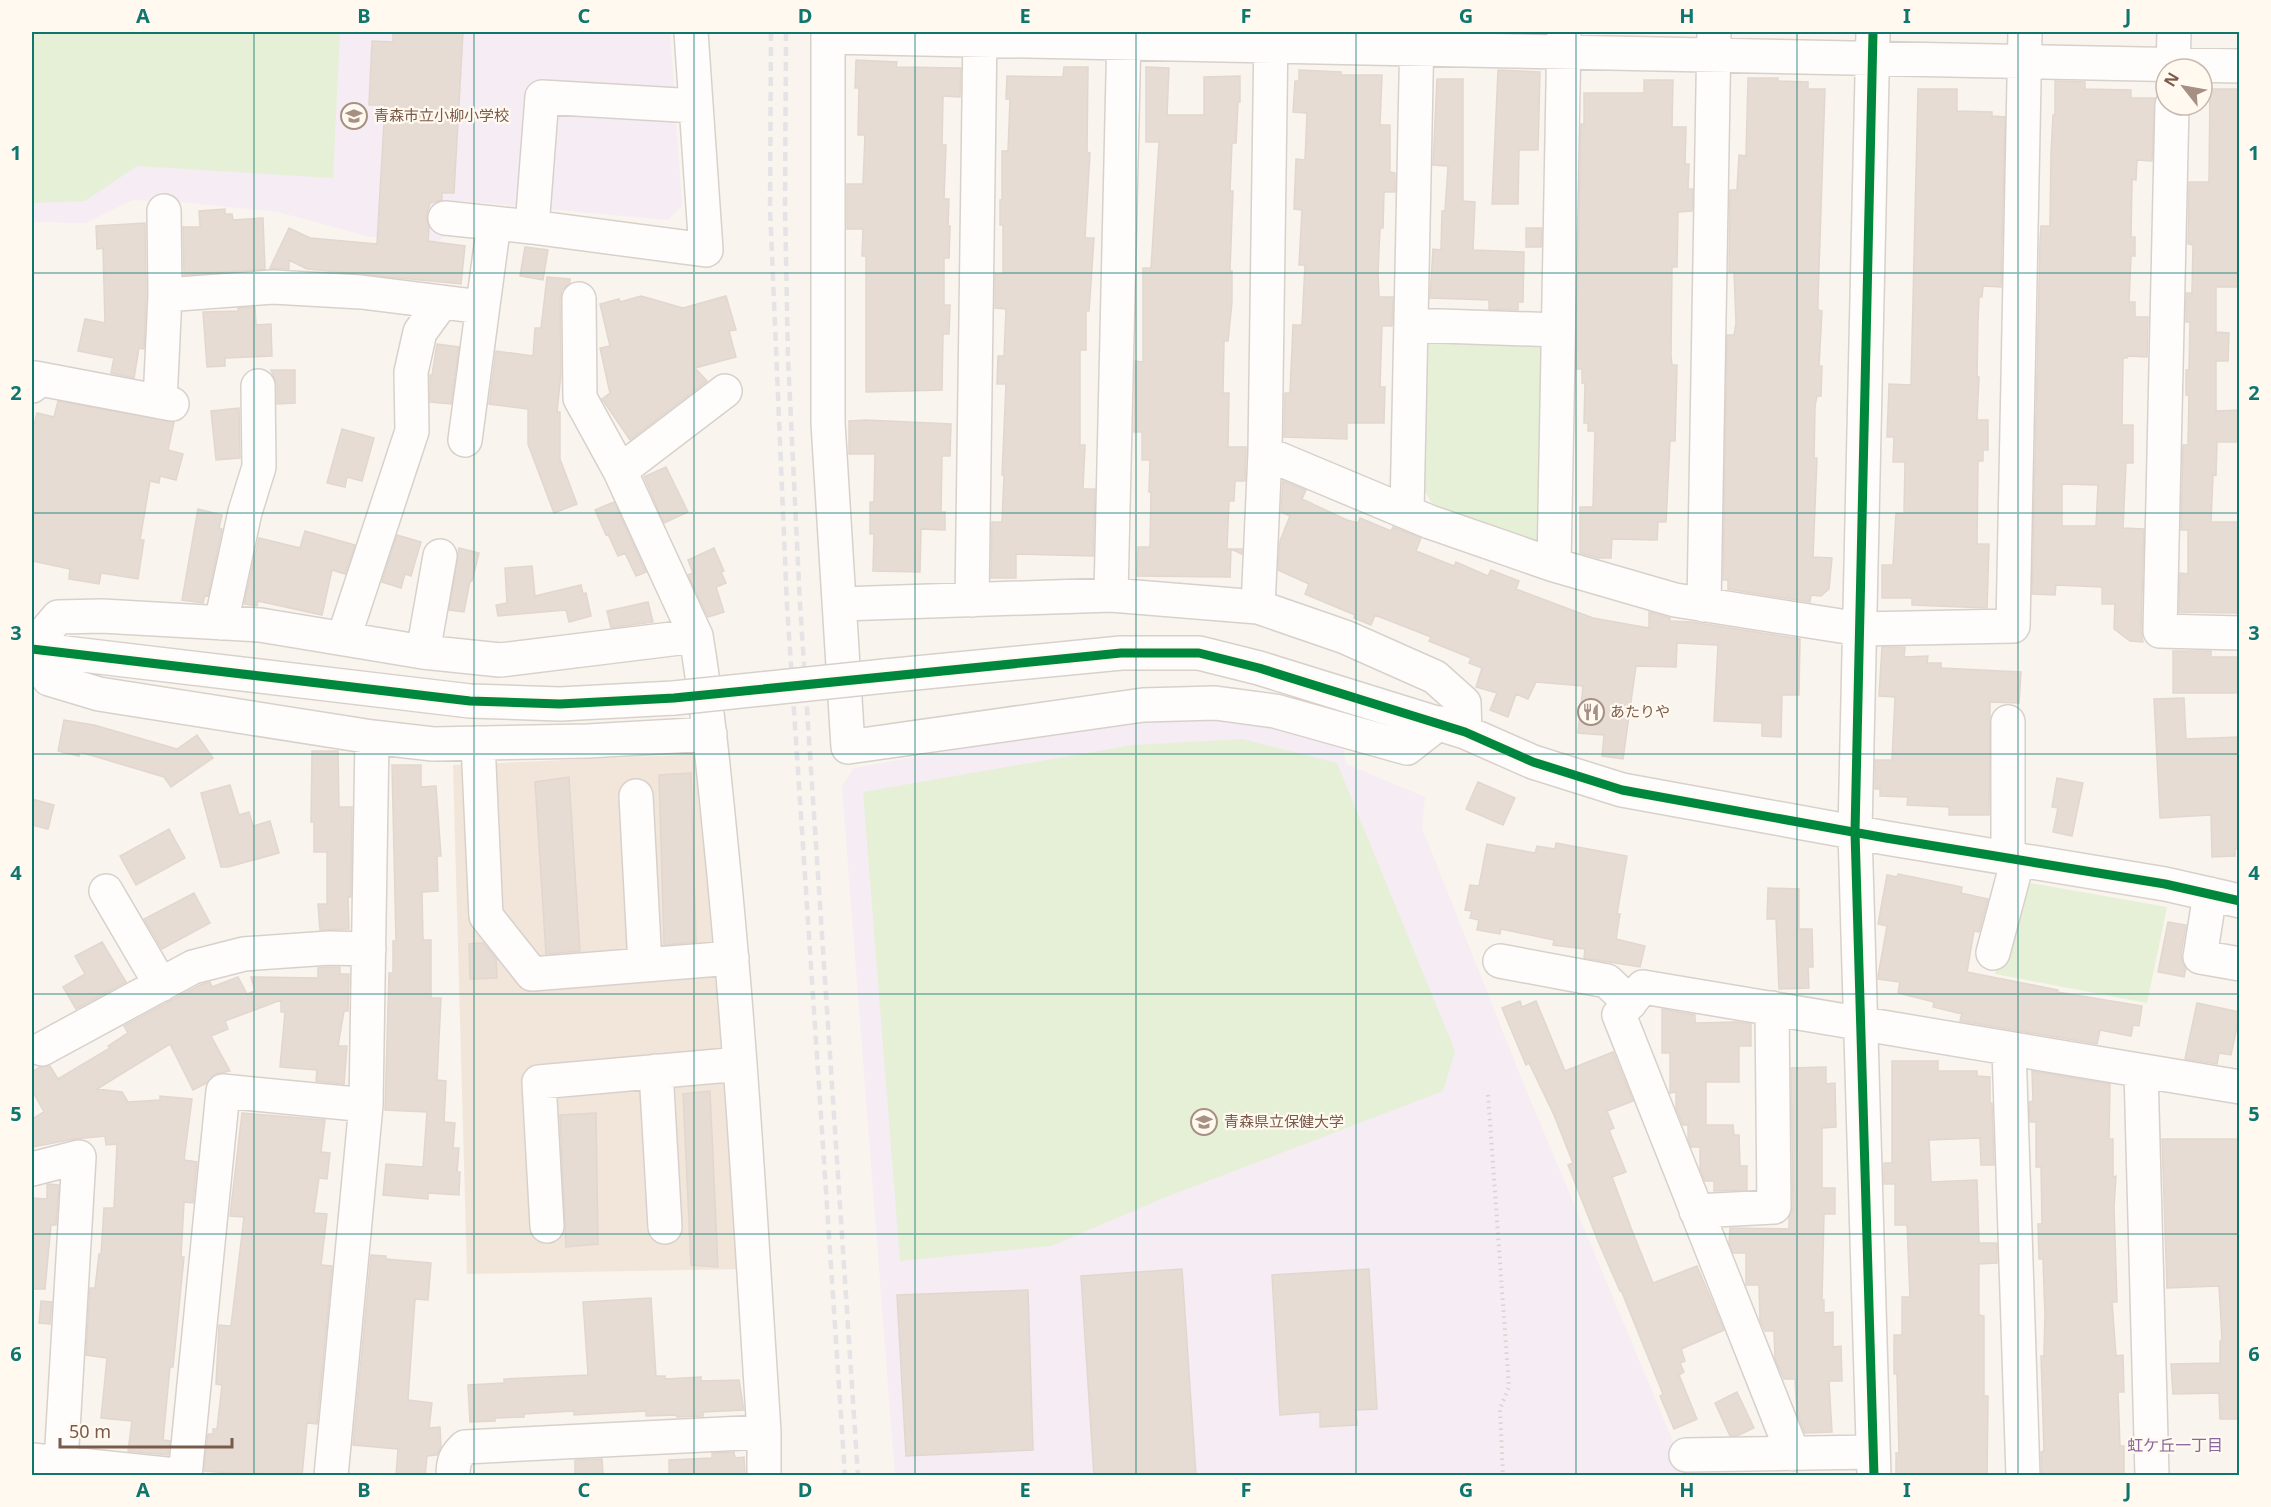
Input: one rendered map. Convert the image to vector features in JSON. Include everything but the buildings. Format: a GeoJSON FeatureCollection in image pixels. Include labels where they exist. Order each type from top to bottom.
{"type":"FeatureCollection","features":[{"type":"Feature","properties":{"kind":"street"},"geometry":{"type":"LineString","coordinates":[[445,218],[532,226],[706,250],[692,32]]}},
{"type":"Feature","properties":{"kind":"street"},"geometry":{"type":"LineString","coordinates":[[2173,57],[2174,32]]}},
{"type":"Feature","properties":{"kind":"street"},"geometry":{"type":"LineString","coordinates":[[841,604],[1111,595],[1258,608],[1345,637],[1435,677],[1464,703],[1452,727],[1407,748],[1275,711],[1215,703],[1143,705],[848,747],[841,604],[828,423],[828,34],[2025,47],[2154,64]]}},
{"type":"Feature","properties":{"kind":"street"},"geometry":{"type":"LineString","coordinates":[[972,600],[980,35]]}},
{"type":"Feature","properties":{"kind":"street"},"geometry":{"type":"LineString","coordinates":[[1111,595],[1124,37]]}},
{"type":"Feature","properties":{"kind":"street"},"geometry":{"type":"LineString","coordinates":[[1258,608],[1265,453],[1271,39]]}},
{"type":"Feature","properties":{"kind":"street"},"geometry":{"type":"LineString","coordinates":[[1407,512],[1417,41]]}},
{"type":"Feature","properties":{"kind":"street"},"geometry":{"type":"LineString","coordinates":[[1554,565],[1564,43]]}},
{"type":"Feature","properties":{"kind":"street"},"geometry":{"type":"LineString","coordinates":[[1704,605],[1714,43]]}},
{"type":"Feature","properties":{"kind":"street"},"geometry":{"type":"LineString","coordinates":[[1686,1455],[1793,1454],[1873,1464],[1855,832],[1873,45]]}},
{"type":"Feature","properties":{"kind":"street"},"geometry":{"type":"LineString","coordinates":[[1265,453],[1407,512],[1554,565],[1675,600],[1860,629],[2013,626],[2025,47]]}},
{"type":"Feature","properties":{"kind":"street"},"geometry":{"type":"LineString","coordinates":[[2214,66],[2240,66]]}},
{"type":"Feature","properties":{"kind":"street"},"geometry":{"type":"LineString","coordinates":[[532,226],[542,97],[696,106]]}},
{"type":"Feature","properties":{"kind":"street"},"geometry":{"type":"LineString","coordinates":[[2172,117],[2160,631],[2240,633]]}},
{"type":"Feature","properties":{"kind":"street"},"geometry":{"type":"LineString","coordinates":[[32,386],[35,378],[166,403],[164,211]]}},
{"type":"Feature","properties":{"kind":"street"},"geometry":{"type":"LineString","coordinates":[[465,440],[494,222]]}},
{"type":"Feature","properties":{"kind":"street"},"geometry":{"type":"LineString","coordinates":[[165,294],[273,287],[361,292],[482,307]]}},
{"type":"Feature","properties":{"kind":"street"},"geometry":{"type":"LineString","coordinates":[[579,299],[580,398],[620,471],[696,636],[710,734],[732,958],[764,1432],[764,1476]]}},
{"type":"Feature","properties":{"kind":"street"},"geometry":{"type":"LineString","coordinates":[[344,637],[412,431],[411,372],[420,332],[442,302]]}},
{"type":"Feature","properties":{"kind":"street"},"geometry":{"type":"LineString","coordinates":[[1411,325],[1558,330]]}},
{"type":"Feature","properties":{"kind":"street"},"geometry":{"type":"LineString","coordinates":[[221,623],[245,512],[259,467],[258,386]]}},
{"type":"Feature","properties":{"kind":"street"},"geometry":{"type":"LineString","coordinates":[[620,471],[724,391]]}},
{"type":"Feature","properties":{"kind":"street"},"geometry":{"type":"LineString","coordinates":[[423,652],[440,556]]}},
{"type":"Feature","properties":{"kind":"street"},"geometry":{"type":"LineString","coordinates":[[32,648],[58,617],[102,616],[260,625],[344,637],[423,652],[500,660],[696,636]]}},
{"type":"Feature","properties":{"kind":"street"},"geometry":{"type":"LineString","coordinates":[[32,648],[470,701],[560,704],[674,698],[1121,653],[1199,653],[1259,668],[1452,727],[1533,762],[1622,790],[2165,884],[2225,898],[2200,957],[2240,964]]}},
{"type":"Feature","properties":{"kind":"street"},"geometry":{"type":"LineString","coordinates":[[32,648],[49,679],[99,694],[372,737],[433,744],[588,741],[710,734]]}},
{"type":"Feature","properties":{"kind":"street"},"geometry":{"type":"LineString","coordinates":[[1993,953],[2013,859],[2008,722]]}},
{"type":"Feature","properties":{"kind":"street"},"geometry":{"type":"LineString","coordinates":[[331,1476],[366,1105],[372,737]]}},
{"type":"Feature","properties":{"kind":"street"},"geometry":{"type":"LineString","coordinates":[[478,743],[486,916],[532,974],[732,958]]}},
{"type":"Feature","properties":{"kind":"street"},"geometry":{"type":"LineString","coordinates":[[636,796],[645,965]]}},
{"type":"Feature","properties":{"kind":"street"},"geometry":{"type":"LineString","coordinates":[[106,891],[161,985]]}},
{"type":"Feature","properties":{"kind":"street"},"geometry":{"type":"LineString","coordinates":[[42,1049],[193,967],[244,954],[329,948],[369,949]]}},
{"type":"Feature","properties":{"kind":"street"},"geometry":{"type":"LineString","coordinates":[[1500,961],[1607,981],[1630,1003]]}},
{"type":"Feature","properties":{"kind":"street"},"geometry":{"type":"LineString","coordinates":[[1793,1454],[1619,1015],[1643,987],[2240,1087]]}},
{"type":"Feature","properties":{"kind":"street"},"geometry":{"type":"LineString","coordinates":[[1696,1211],[1774,1207],[1772,1008]]}},
{"type":"Feature","properties":{"kind":"street"},"geometry":{"type":"LineString","coordinates":[[2009,1049],[2023,1476]]}},
{"type":"Feature","properties":{"kind":"street"},"geometry":{"type":"LineString","coordinates":[[547,1226],[538,1082],[740,1064]]}},
{"type":"Feature","properties":{"kind":"street"},"geometry":{"type":"LineString","coordinates":[[657,1071],[665,1227]]}},
{"type":"Feature","properties":{"kind":"street"},"geometry":{"type":"LineString","coordinates":[[2141,1071],[2152,1476]]}},
{"type":"Feature","properties":{"kind":"street"},"geometry":{"type":"LineString","coordinates":[[32,1169],[80,1157],[46,1461],[185,1476],[223,1091],[366,1105]]}},
{"type":"Feature","properties":{"kind":"street"},"geometry":{"type":"LineString","coordinates":[[453,1476],[453,1462],[465,1447],[764,1432]]}},
{"type":"Feature","properties":{"kind":"path"},"geometry":{"type":"LineString","coordinates":[[1488,1095],[1509,1387],[1500,1409],[1503,1476]]}},
{"type":"Feature","properties":{"kind":"shaded area","name":"青森市立小柳小学校"},"geometry":{"type":"Polygon","coordinates":[[[32,32],[670,32],[682,206],[668,220],[463,201],[458,234],[446,235],[433,245],[367,236],[278,212],[182,202],[133,200],[85,223],[32,222],[32,32]]]}},
{"type":"Feature","properties":{"kind":"shaded area","name":"青森県立保健大学"},"geometry":{"type":"Polygon","coordinates":[[[1169,718],[1221,718],[1342,742],[1346,764],[1425,797],[1422,828],[1522,1080],[1687,1475],[895,1475],[842,786],[854,768],[1090,726],[1169,718]]]}},
{"type":"Feature","properties":{"kind":"shaded area"},"geometry":{"type":"Polygon","coordinates":[[[701,754],[743,1269],[467,1274],[453,765],[701,754]]]}},
{"type":"Feature","properties":{"kind":"green space"},"geometry":{"type":"Polygon","coordinates":[[[32,32],[340,32],[333,178],[137,166],[85,201],[32,203],[32,32]]]}},
{"type":"Feature","properties":{"kind":"green space"},"geometry":{"type":"Polygon","coordinates":[[[1427,338],[1545,339],[1543,536],[1533,544],[1433,505],[1424,490],[1427,338]]]}},
{"type":"Feature","properties":{"kind":"green space"},"geometry":{"type":"Polygon","coordinates":[[[1243,739],[1337,763],[1455,1051],[1443,1091],[1166,1197],[1051,1246],[900,1261],[863,792],[1133,745],[1243,739]]]}},
{"type":"Feature","properties":{"kind":"green space"},"geometry":{"type":"Polygon","coordinates":[[[2019,881],[2167,907],[2147,1003],[1995,974],[2019,881]]]}},
{"type":"Feature","properties":{"kind":"railway"},"geometry":{"type":"LineString","coordinates":[[771,32],[770,208],[787,606],[845,1476]]}},
{"type":"Feature","properties":{"kind":"railway"},"geometry":{"type":"LineString","coordinates":[[786,32],[785,207],[788,359],[800,604],[858,1476]]}},
{"type":"Feature","properties":{"kind":"cycle path"},"geometry":{"type":"LineString","coordinates":[[1873,32],[1855,832],[1874,1476]]}},
{"type":"Feature","properties":{"kind":"cycle path"},"geometry":{"type":"LineString","coordinates":[[32,649],[470,701],[560,704],[674,698],[1121,653],[1199,653],[1259,668],[1465,732],[1533,762],[1622,790],[1886,838],[2165,884],[2240,901]]}},
{"type":"Feature","properties":{"kind":"place","name":"青森市立小柳小学校"},"geometry":{"type":"Point","coordinates":[354,116]}},
{"type":"Feature","properties":{"kind":"place","name":"あたりや"},"geometry":{"type":"Point","coordinates":[1591,712]}},
{"type":"Feature","properties":{"kind":"place","name":"青森県立保健大学"},"geometry":{"type":"Point","coordinates":[1204,1122]}},
{"type":"Feature","properties":{"kind":"district","name":"虹ケ丘一丁目"},"geometry":{"type":"Point","coordinates":[2175,1445]}}]}
